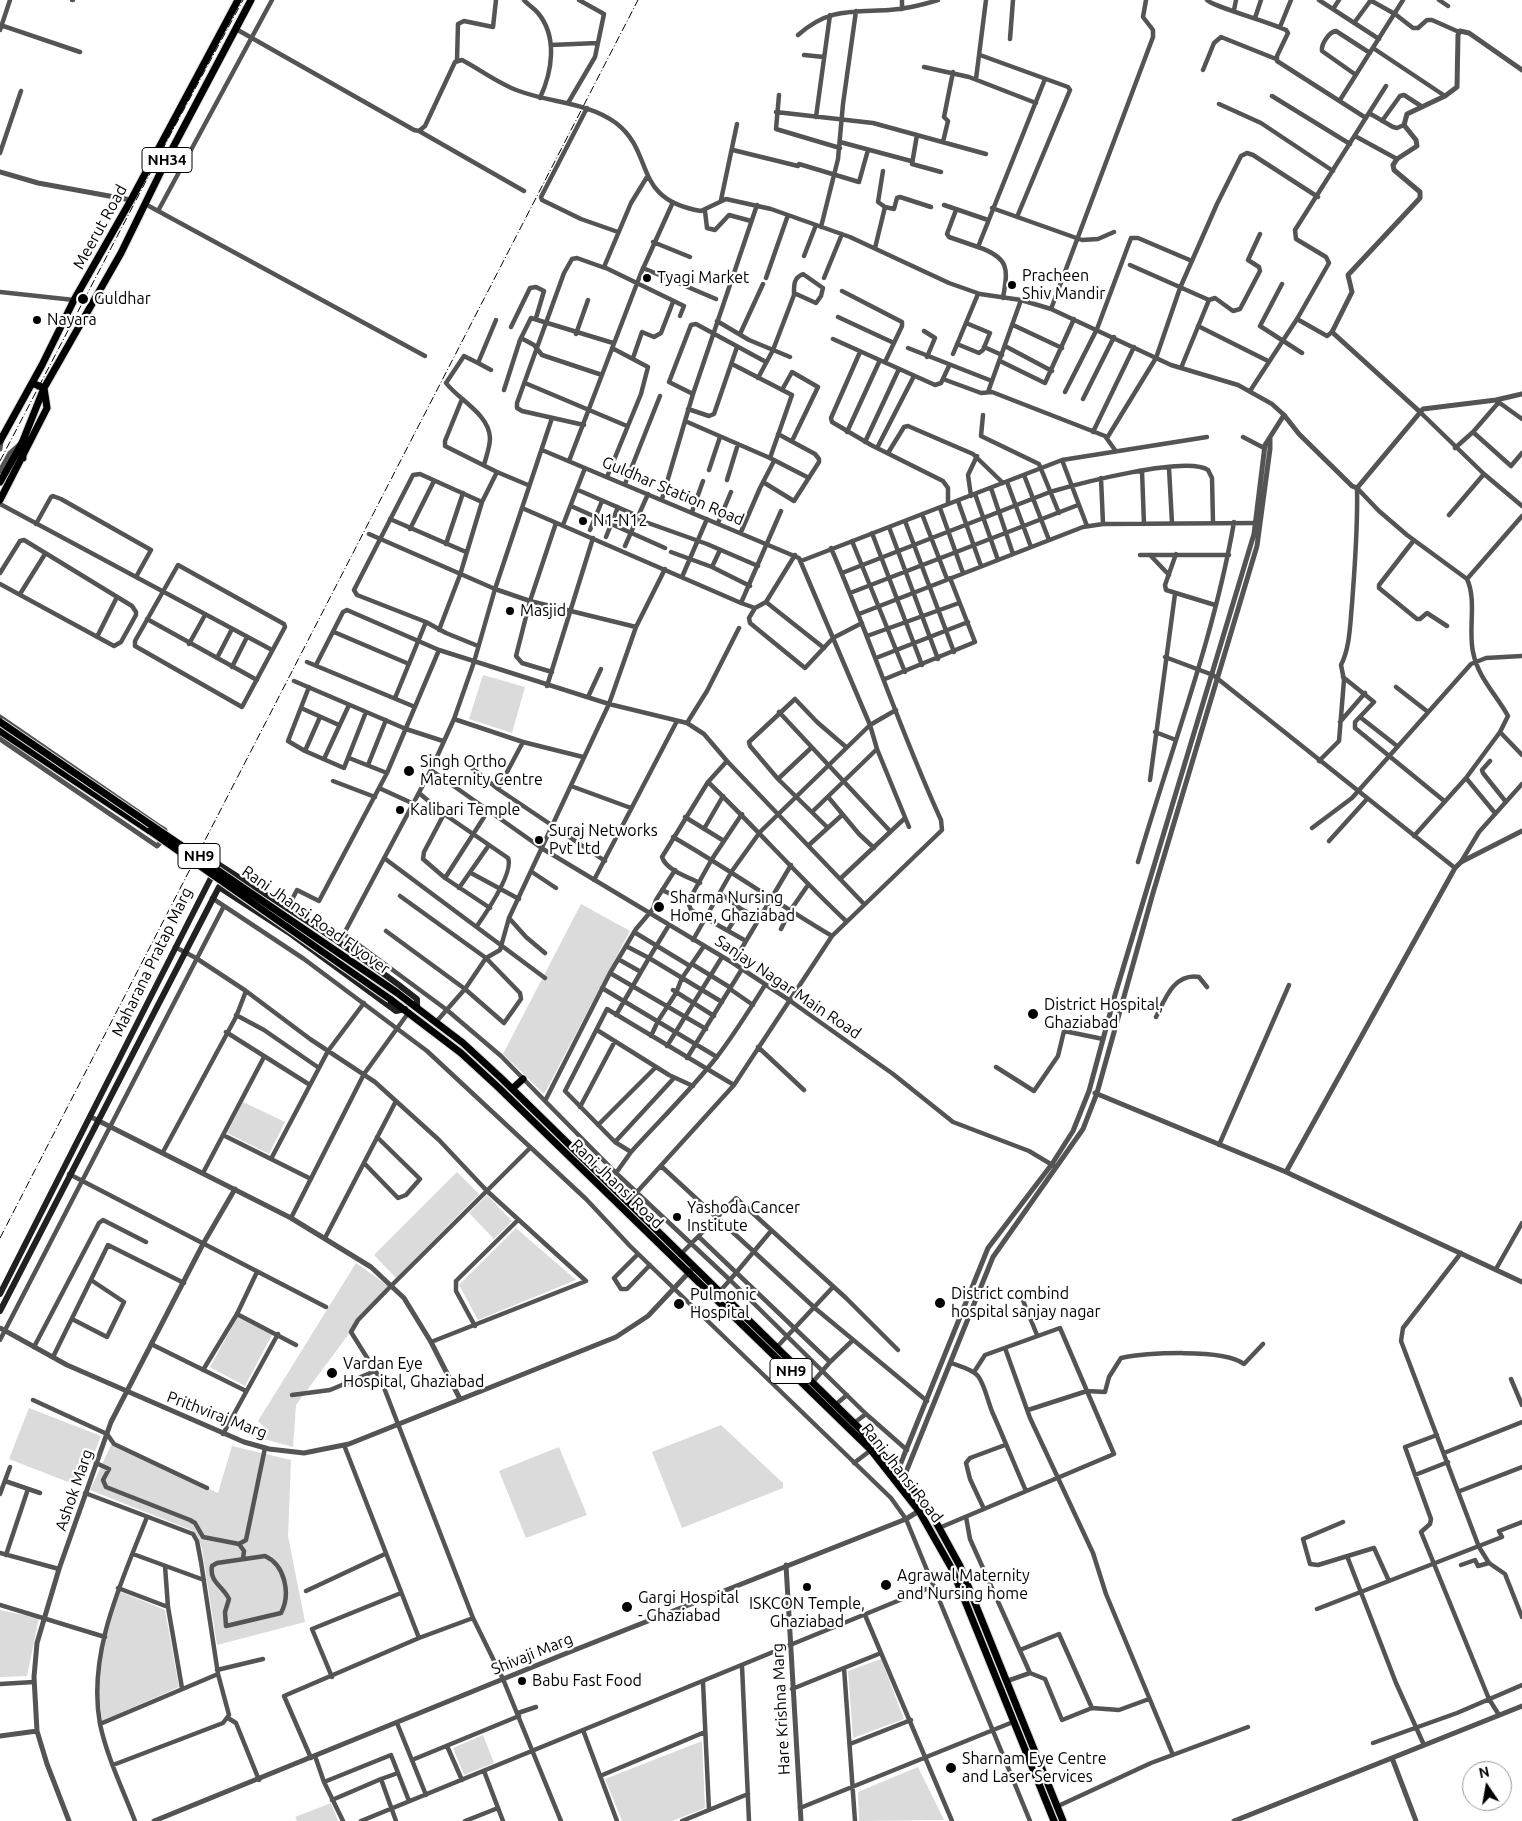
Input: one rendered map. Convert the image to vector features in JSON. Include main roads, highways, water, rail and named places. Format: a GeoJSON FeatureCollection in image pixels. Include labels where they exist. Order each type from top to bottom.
{"type":"FeatureCollection","features":[{"type":"Feature","properties":{"kind":"main road","name":"Meerut Road"},"geometry":{"type":"LineString","coordinates":[[0,440],[32,383],[74,300],[131,200],[238,0]]}},
{"type":"Feature","properties":{"kind":"main road","name":"Meerut Road"},"geometry":{"type":"LineString","coordinates":[[22,443],[44,388],[100,292],[147,205],[169,155],[252,0]]}},
{"type":"Feature","properties":{"kind":"main road"},"geometry":{"type":"LineString","coordinates":[[0,500],[48,408],[44,388],[32,383]]}},
{"type":"Feature","properties":{"kind":"main road"},"geometry":{"type":"LineString","coordinates":[[22,443],[23,458]]}},
{"type":"Feature","properties":{"kind":"main road","name":"NH34"},"geometry":{"type":"LineString","coordinates":[[0,482],[22,443]]}},
{"type":"Feature","properties":{"kind":"main road","name":"Rani Jhansi Road Flyover"},"geometry":{"type":"LineString","coordinates":[[0,722],[417,1007]]}},
{"type":"Feature","properties":{"kind":"main road","name":"Rani Jhansi Road Flyover"},"geometry":{"type":"LineString","coordinates":[[0,730],[126,815],[407,1011]]}},
{"type":"Feature","properties":{"kind":"main road","name":"Maharana Pratap Marg"},"geometry":{"type":"LineString","coordinates":[[0,1311],[69,1174],[175,947],[208,880],[218,864],[339,943],[411,995],[417,1001],[417,1007]]}},
{"type":"Feature","properties":{"kind":"main road"},"geometry":{"type":"LineString","coordinates":[[208,880],[219,887]]}},
{"type":"Feature","properties":{"kind":"main road","name":"Maharana Pratap Marg"},"geometry":{"type":"LineString","coordinates":[[0,1294],[219,887],[291,934],[396,1011],[407,1011]]}},
{"type":"Feature","properties":{"kind":"main road","name":"Rani Jhansi Road"},"geometry":{"type":"LineString","coordinates":[[417,1007],[463,1043],[512,1089],[680,1255],[691,1270],[718,1292],[835,1405],[852,1425],[919,1511],[952,1569],[1054,1821]]}},
{"type":"Feature","properties":{"kind":"main road","name":"Rani Jhansi Road"},"geometry":{"type":"LineString","coordinates":[[407,1011],[461,1053],[691,1270],[898,1470],[926,1504],[960,1566],[1063,1821]]}},
{"type":"Feature","properties":{"kind":"main road"},"geometry":{"type":"LineString","coordinates":[[512,1089],[523,1079]]}},
{"type":"Feature","properties":{"kind":"main road"},"geometry":{"type":"LineString","coordinates":[[532,1121],[538,1115]]}},
{"type":"Feature","properties":{"kind":"main road"},"geometry":{"type":"LineString","coordinates":[[545,1134],[551,1128]]}},
{"type":"Feature","properties":{"kind":"main road"},"geometry":{"type":"LineString","coordinates":[[998,1686],[1007,1681]]}},
{"type":"Feature","properties":{"kind":"main road"},"geometry":{"type":"LineString","coordinates":[[1014,1722],[1022,1719]]}},
{"type":"Feature","properties":{"kind":"railway"},"geometry":{"type":"LineString","coordinates":[[0,461],[170,135],[243,0]]}},
{"type":"Feature","properties":{"kind":"railway"},"geometry":{"type":"LineString","coordinates":[[0,1238],[638,0]]}},
{"type":"Feature","properties":{"kind":"place","name":"Tyagi Market"},"geometry":{"type":"Point","coordinates":[647,278]}},
{"type":"Feature","properties":{"kind":"place","name":"Pracheen Shiv Mandir"},"geometry":{"type":"Point","coordinates":[1012,285]}},
{"type":"Feature","properties":{"kind":"place","name":"Guldhar"},"geometry":{"type":"Point","coordinates":[83,299]}},
{"type":"Feature","properties":{"kind":"place","name":"Nayara"},"geometry":{"type":"Point","coordinates":[37,320]}},
{"type":"Feature","properties":{"kind":"place","name":"N1-N12"},"geometry":{"type":"Point","coordinates":[583,521]}},
{"type":"Feature","properties":{"kind":"place","name":"Masjid"},"geometry":{"type":"Point","coordinates":[510,611]}},
{"type":"Feature","properties":{"kind":"place","name":"Singh Ortho Maternity Centre"},"geometry":{"type":"Point","coordinates":[409,771]}},
{"type":"Feature","properties":{"kind":"place","name":"Kalibari Temple"},"geometry":{"type":"Point","coordinates":[400,810]}},
{"type":"Feature","properties":{"kind":"place","name":"Suraj Networks Pvt Ltd"},"geometry":{"type":"Point","coordinates":[539,840]}},
{"type":"Feature","properties":{"kind":"place","name":"Sharma Nursing Home, Ghaziabad"},"geometry":{"type":"Point","coordinates":[659,907]}},
{"type":"Feature","properties":{"kind":"place","name":"District Hospital, Ghaziabad"},"geometry":{"type":"Point","coordinates":[1033,1014]}},
{"type":"Feature","properties":{"kind":"place","name":"Yashoda Cancer Institute"},"geometry":{"type":"Point","coordinates":[677,1217]}},
{"type":"Feature","properties":{"kind":"place","name":"District combind hospital sanjay nagar"},"geometry":{"type":"Point","coordinates":[940,1303]}},
{"type":"Feature","properties":{"kind":"place","name":"Pulmonic Hospital"},"geometry":{"type":"Point","coordinates":[679,1304]}},
{"type":"Feature","properties":{"kind":"place","name":"Vardan Eye Hospital, Ghaziabad"},"geometry":{"type":"Point","coordinates":[332,1373]}},
{"type":"Feature","properties":{"kind":"place","name":"Agrawal Maternity and Nursing home"},"geometry":{"type":"Point","coordinates":[886,1585]}},
{"type":"Feature","properties":{"kind":"place","name":"ISKCON Temple, Ghaziabad"},"geometry":{"type":"Point","coordinates":[807,1587]}},
{"type":"Feature","properties":{"kind":"place","name":"Gargi Hospital - Ghaziabad"},"geometry":{"type":"Point","coordinates":[627,1607]}},
{"type":"Feature","properties":{"kind":"place","name":"Babu Fast Food"},"geometry":{"type":"Point","coordinates":[522,1681]}},
{"type":"Feature","properties":{"kind":"place","name":"Sharnam Eye Centre and Laser Services"},"geometry":{"type":"Point","coordinates":[951,1768]}}]}
